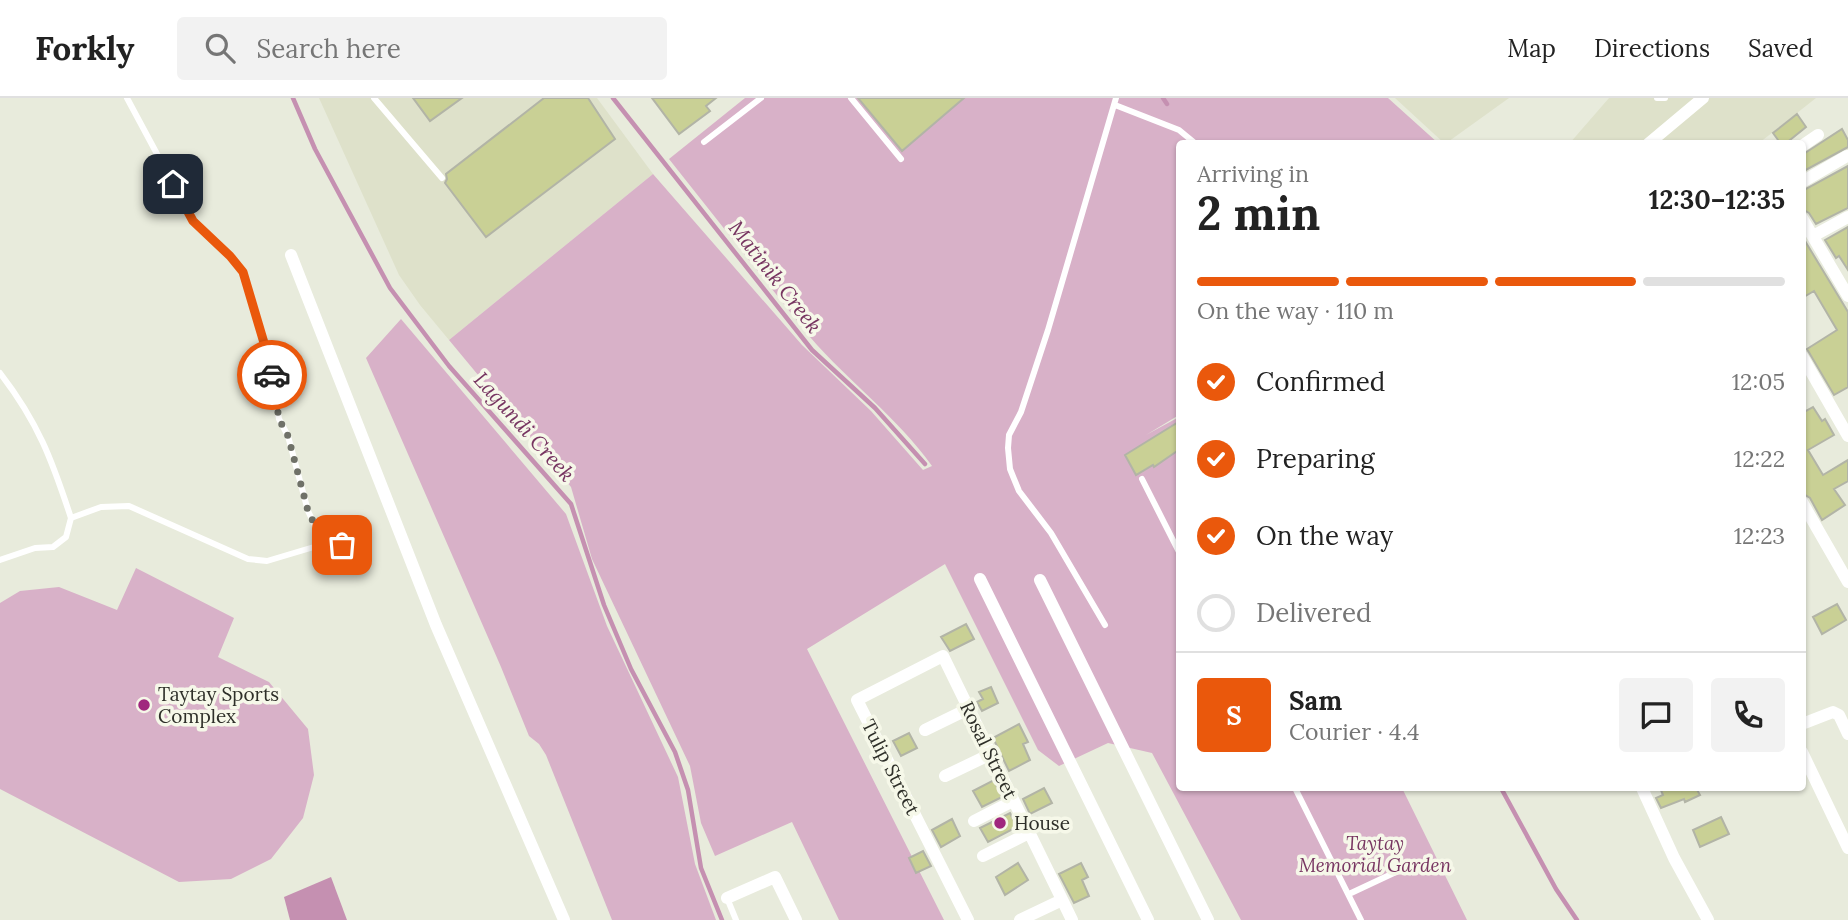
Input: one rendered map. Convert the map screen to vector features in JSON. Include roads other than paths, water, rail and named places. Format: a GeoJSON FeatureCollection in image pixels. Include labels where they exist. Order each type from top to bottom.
{"type":"FeatureCollection","features":[{"type":"Feature","properties":{"kind":"street"},"geometry":{"type":"LineString","coordinates":[[1653,140],[1703,98]]}},
{"type":"Feature","properties":{"kind":"street"},"geometry":{"type":"LineString","coordinates":[[1806,143],[1818,135]]}},
{"type":"Feature","properties":{"kind":"street"},"geometry":{"type":"LineString","coordinates":[[1806,180],[1847,156]]}},
{"type":"Feature","properties":{"kind":"street"},"geometry":{"type":"LineString","coordinates":[[1813,236],[1848,218]]}},
{"type":"Feature","properties":{"kind":"street"},"geometry":{"type":"LineString","coordinates":[[1806,225],[1846,287]]}},
{"type":"Feature","properties":{"kind":"street"},"geometry":{"type":"LineString","coordinates":[[291,255],[414,570],[503,783],[564,920]]}},
{"type":"Feature","properties":{"kind":"street"},"geometry":{"type":"LineString","coordinates":[[1806,362],[1848,436]]}},
{"type":"Feature","properties":{"kind":"street"},"geometry":{"type":"LineString","coordinates":[[1806,509],[1848,582]]}},
{"type":"Feature","properties":{"kind":"street"},"geometry":{"type":"LineString","coordinates":[[980,579],[1148,920]]}},
{"type":"Feature","properties":{"kind":"street"},"geometry":{"type":"LineString","coordinates":[[1040,580],[1208,920]]}},
{"type":"Feature","properties":{"kind":"street","name":"Rosal Street"},"geometry":{"type":"LineString","coordinates":[[943,656],[1072,920]]}},
{"type":"Feature","properties":{"kind":"street","name":"Tulip Street"},"geometry":{"type":"LineString","coordinates":[[943,656],[857,700],[968,920]]}},
{"type":"Feature","properties":{"kind":"street"},"geometry":{"type":"LineString","coordinates":[[925,730],[968,709]]}},
{"type":"Feature","properties":{"kind":"street"},"geometry":{"type":"LineString","coordinates":[[1806,722],[1833,712],[1839,715],[1848,734]]}},
{"type":"Feature","properties":{"kind":"street"},"geometry":{"type":"LineString","coordinates":[[945,776],[991,754]]}},
{"type":"Feature","properties":{"kind":"street"},"geometry":{"type":"LineString","coordinates":[[1806,760],[1848,848]]}},
{"type":"Feature","properties":{"kind":"street"},"geometry":{"type":"LineString","coordinates":[[1643,791],[1674,858],[1708,920]]}},
{"type":"Feature","properties":{"kind":"street"},"geometry":{"type":"LineString","coordinates":[[974,821],[1013,801]]}},
{"type":"Feature","properties":{"kind":"street"},"geometry":{"type":"LineString","coordinates":[[983,856],[1029,833]]}},
{"type":"Feature","properties":{"kind":"street"},"geometry":{"type":"LineString","coordinates":[[727,898],[775,877],[796,920]]}},
{"type":"Feature","properties":{"kind":"street"},"geometry":{"type":"LineString","coordinates":[[1020,920],[1062,900]]}},
{"type":"Feature","properties":{"kind":"lane"},"geometry":{"type":"LineString","coordinates":[[127,98],[193,221],[243,272],[270,363],[279,419],[288,436],[308,511],[324,544]]}},
{"type":"Feature","properties":{"kind":"lane"},"geometry":{"type":"LineString","coordinates":[[374,98],[442,178]]}},
{"type":"Feature","properties":{"kind":"lane"},"geometry":{"type":"LineString","coordinates":[[705,142],[761,98]]}},
{"type":"Feature","properties":{"kind":"lane"},"geometry":{"type":"LineString","coordinates":[[851,98],[901,159]]}},
{"type":"Feature","properties":{"kind":"lane"},"geometry":{"type":"LineString","coordinates":[[1657,98],[1665,98]]}},
{"type":"Feature","properties":{"kind":"lane"},"geometry":{"type":"LineString","coordinates":[[1105,625],[1051,533],[1018,491],[1010,469],[1009,435],[1021,412],[1048,330],[1116,101],[1179,130],[1191,140]]}},
{"type":"Feature","properties":{"kind":"lane"},"geometry":{"type":"LineString","coordinates":[[0,373],[26,409],[45,443],[71,518],[66,537],[53,547],[35,548],[0,560]]}},
{"type":"Feature","properties":{"kind":"lane"},"geometry":{"type":"LineString","coordinates":[[1142,479],[1176,546]]}},
{"type":"Feature","properties":{"kind":"lane"},"geometry":{"type":"LineString","coordinates":[[71,518],[101,507],[130,506],[248,559],[267,561],[324,544],[359,545]]}},
{"type":"Feature","properties":{"kind":"lane"},"geometry":{"type":"LineString","coordinates":[[1298,791],[1361,920]]}},
{"type":"Feature","properties":{"kind":"lane"},"geometry":{"type":"LineString","coordinates":[[1349,894],[1413,864]]}},
{"type":"Feature","properties":{"kind":"lane"},"geometry":{"type":"LineString","coordinates":[[727,898],[736,920]]}},
{"type":"Feature","properties":{"kind":"waterway","name":"Lagundi Creek"},"geometry":{"type":"LineString","coordinates":[[293,98],[315,149],[390,288],[449,366],[571,504],[604,605],[631,669],[675,752],[688,790],[701,868],[722,920]]}},
{"type":"Feature","properties":{"kind":"waterway","name":"Matinik Creek"},"geometry":{"type":"LineString","coordinates":[[613,98],[812,350],[875,408],[925,464]]}},
{"type":"Feature","properties":{"kind":"waterway"},"geometry":{"type":"LineString","coordinates":[[1163,98],[1167,104]]}},
{"type":"Feature","properties":{"kind":"waterway"},"geometry":{"type":"LineString","coordinates":[[1503,791],[1556,889],[1577,920]]}},
{"type":"Feature","properties":{"kind":"place","name":"Taytay Sports Complex"},"geometry":{"type":"Point","coordinates":[144,705]}},
{"type":"Feature","properties":{"kind":"place","name":"House"},"geometry":{"type":"Point","coordinates":[1000,823]}},
{"type":"Feature","properties":{"kind":"park label","name":"Taytay Memorial Garden"},"geometry":{"type":"Point","coordinates":[1375,854]}}]}
